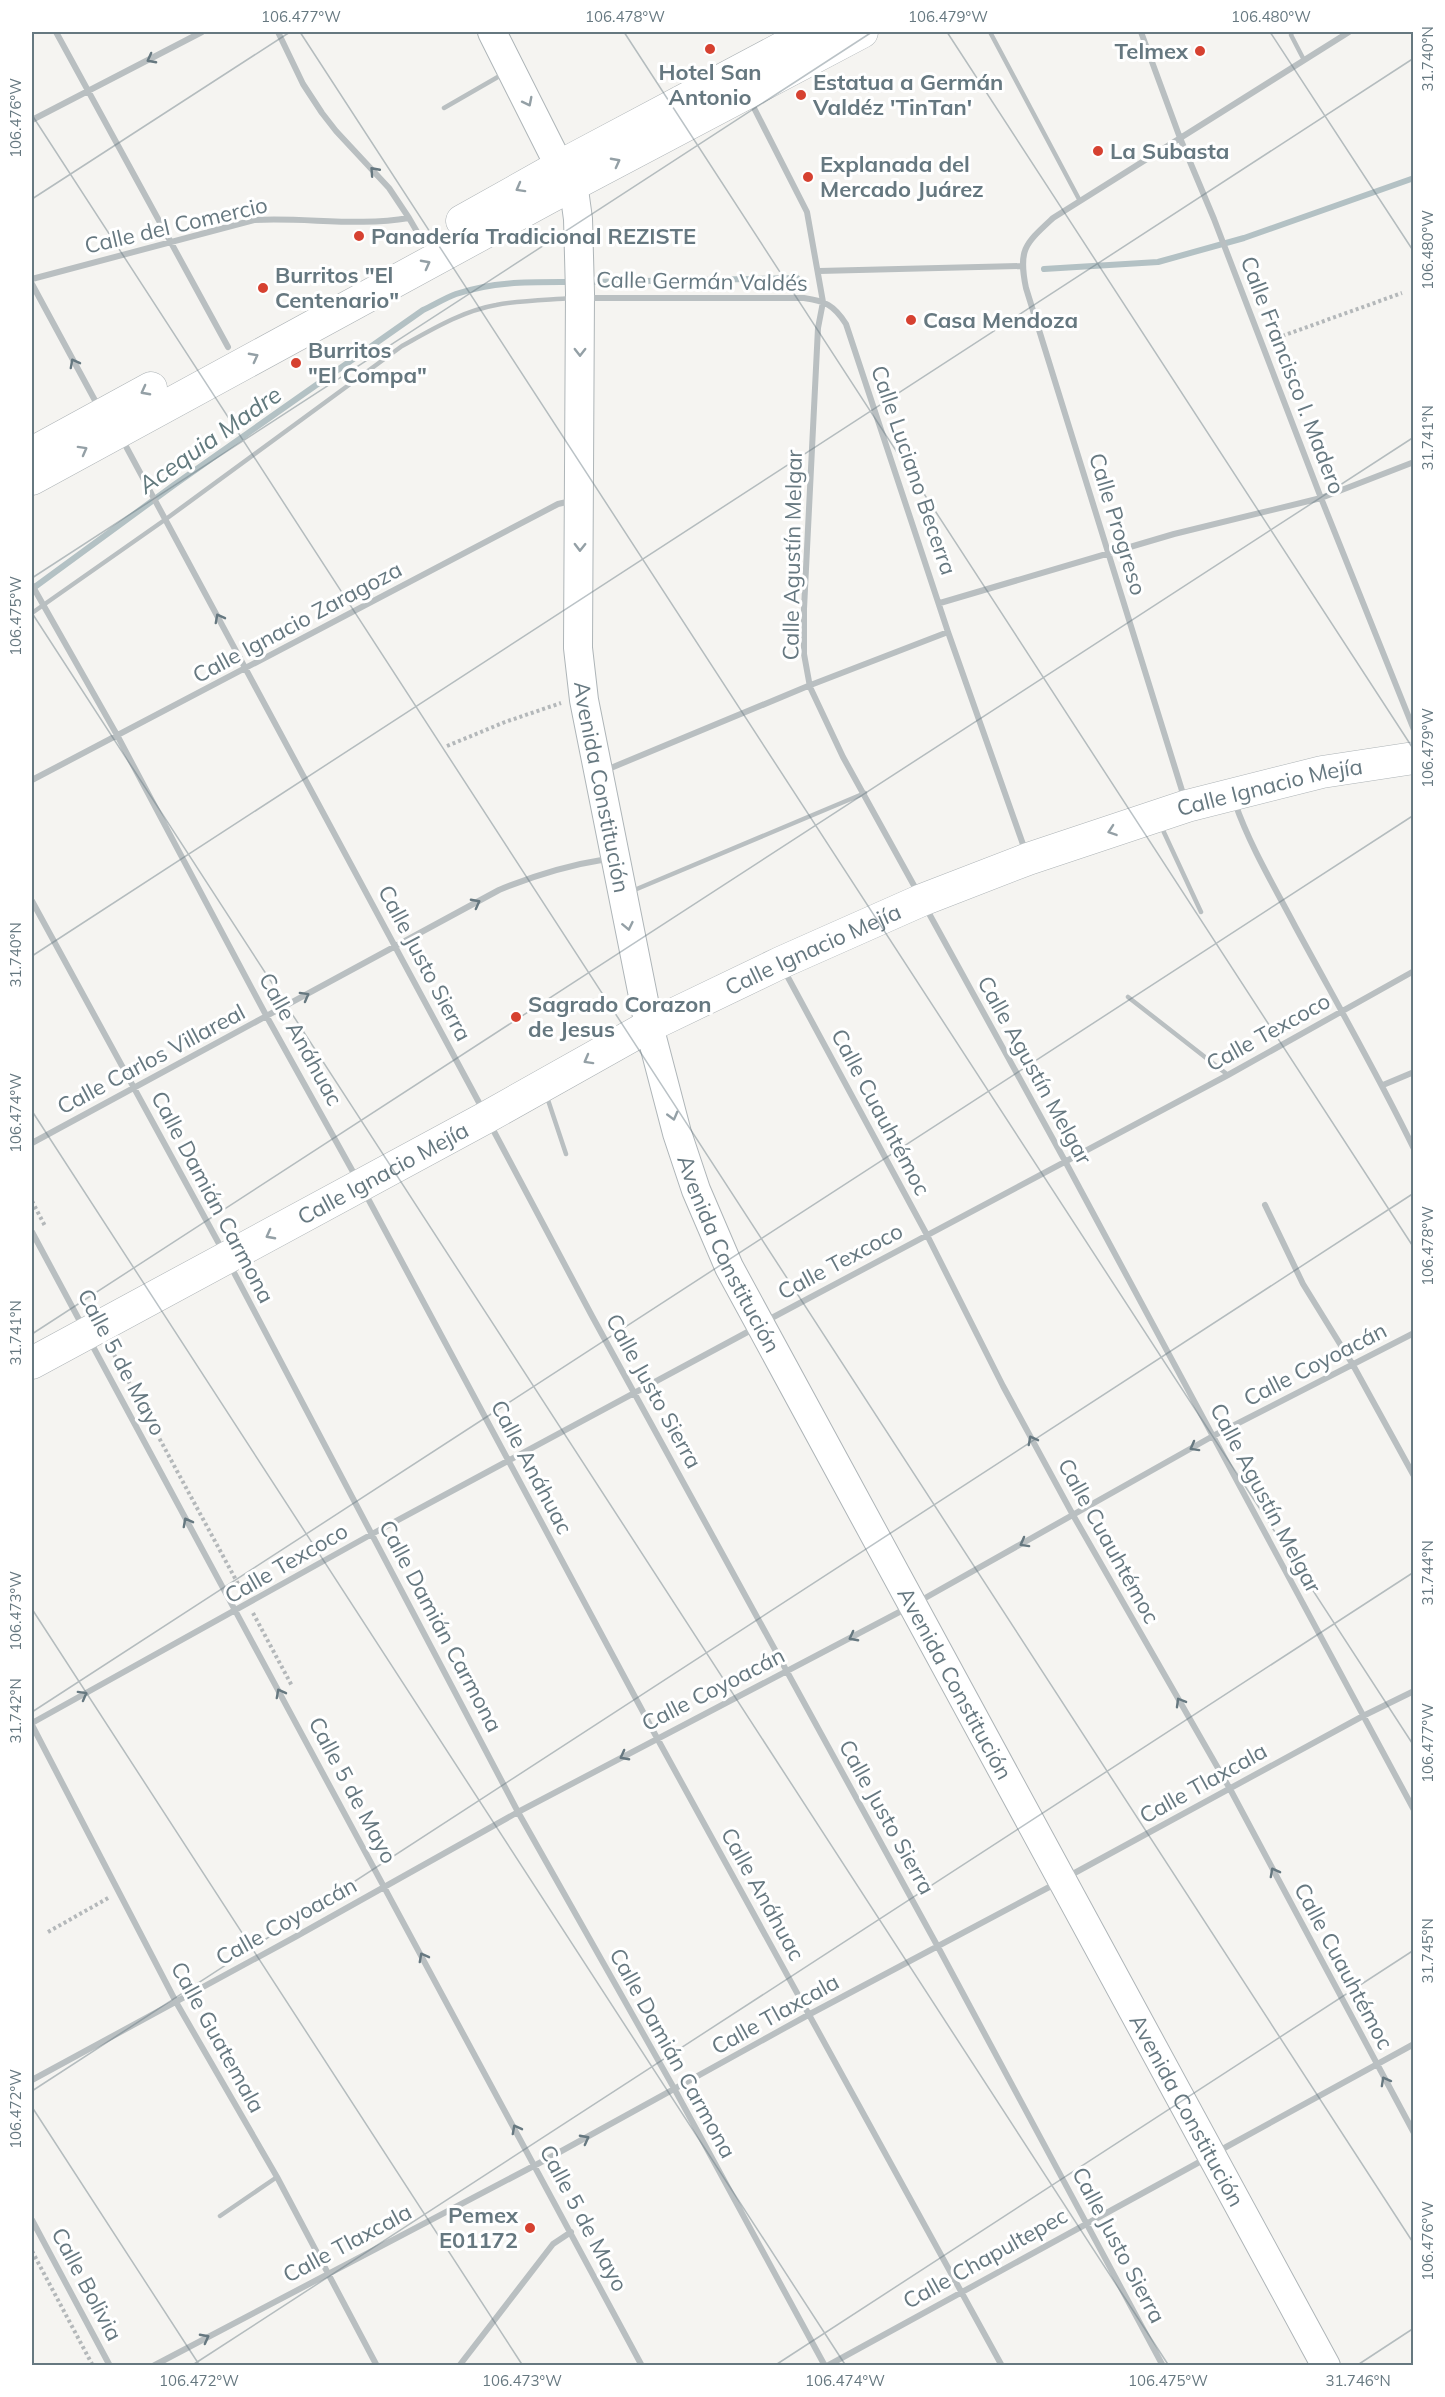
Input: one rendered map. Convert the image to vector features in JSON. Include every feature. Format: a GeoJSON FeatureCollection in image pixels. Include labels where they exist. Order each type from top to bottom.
{"type":"FeatureCollection","features":[{"type":"Feature","properties":{"kind":"main road"},"geometry":{"type":"LineString","coordinates":[[32,453],[110,423],[565,176],[812,32]]}},
{"type":"Feature","properties":{"kind":"main road"},"geometry":{"type":"LineString","coordinates":[[32,479],[110,423],[416,230],[565,176],[862,32]]}},
{"type":"Feature","properties":{"kind":"main road","name":"Calle Ignacio Mejía"},"geometry":{"type":"LineString","coordinates":[[32,1363],[487,1118],[649,1026],[780,963],[922,900],[1028,859],[1187,806],[1322,772],[1413,758]]}},
{"type":"Feature","properties":{"kind":"street"},"geometry":{"type":"LineString","coordinates":[[56,32],[228,347]]}},
{"type":"Feature","properties":{"kind":"street"},"geometry":{"type":"LineString","coordinates":[[32,120],[202,32]]}},
{"type":"Feature","properties":{"kind":"street"},"geometry":{"type":"LineString","coordinates":[[278,32],[303,84],[322,113],[389,188],[416,230]]}},
{"type":"Feature","properties":{"kind":"street","name":"Avenida Constitución"},"geometry":{"type":"LineString","coordinates":[[492,32],[565,176],[578,219],[580,295],[578,648],[584,700],[649,1026],[677,1133],[696,1190],[729,1267],[760,1325],[1326,2366]]}},
{"type":"Feature","properties":{"kind":"street","name":"Calle Francisco I. Madero"},"geometry":{"type":"LineString","coordinates":[[1141,32],[1180,138],[1215,219],[1321,498],[1413,730]]}},
{"type":"Feature","properties":{"kind":"street"},"geometry":{"type":"LineString","coordinates":[[1080,201],[1349,32]]}},
{"type":"Feature","properties":{"kind":"street"},"geometry":{"type":"LineString","coordinates":[[752,104],[807,212],[823,302]]}},
{"type":"Feature","properties":{"kind":"street","name":"Calle Progreso"},"geometry":{"type":"LineString","coordinates":[[1080,201],[1053,218],[1034,235],[1023,252],[1022,266],[1026,288],[1187,806]]}},
{"type":"Feature","properties":{"kind":"street","name":"Calle del Comercio"},"geometry":{"type":"LineString","coordinates":[[32,279],[254,220],[384,222],[416,230]]}},
{"type":"Feature","properties":{"kind":"street","name":"Calle Germán Valdés"},"geometry":{"type":"LineString","coordinates":[[819,271],[1022,266]]}},
{"type":"Feature","properties":{"kind":"street","name":"Calle Justo Sierra"},"geometry":{"type":"LineString","coordinates":[[32,284],[166,519],[633,1393],[938,1947],[1163,2366]]}},
{"type":"Feature","properties":{"kind":"street","name":"Calle Germán Valdés"},"geometry":{"type":"LineString","coordinates":[[580,295],[804,298],[823,302]]}},
{"type":"Feature","properties":{"kind":"street","name":"Calle Luciano Becerra"},"geometry":{"type":"LineString","coordinates":[[823,302],[837,310],[846,324],[948,632],[1028,859]]}},
{"type":"Feature","properties":{"kind":"street","name":"Calle Agustín Melgar"},"geometry":{"type":"LineString","coordinates":[[823,302],[818,328],[804,609],[804,654],[810,687],[843,757],[1065,1161],[1413,1810]]}},
{"type":"Feature","properties":{"kind":"street"},"geometry":{"type":"LineString","coordinates":[[940,603],[1174,534],[1321,498],[1413,462]]}},
{"type":"Feature","properties":{"kind":"street","name":"Calle Ignacio Zaragoza"},"geometry":{"type":"LineString","coordinates":[[32,780],[246,670],[558,504],[580,500]]}},
{"type":"Feature","properties":{"kind":"street","name":"Calle Anáhuac"},"geometry":{"type":"LineString","coordinates":[[32,585],[117,735],[657,1738],[963,2291],[1002,2366]]}},
{"type":"Feature","properties":{"kind":"street"},"geometry":{"type":"LineString","coordinates":[[597,774],[948,632]]}},
{"type":"Feature","properties":{"kind":"street"},"geometry":{"type":"LineString","coordinates":[[1232,795],[1241,822],[1383,1085],[1413,1149]]}},
{"type":"Feature","properties":{"kind":"street","name":"Calle Carlos Villareal"},"geometry":{"type":"LineString","coordinates":[[32,1143],[499,890],[566,866],[614,858]]}},
{"type":"Feature","properties":{"kind":"street","name":"Calle Damián Carmona"},"geometry":{"type":"LineString","coordinates":[[32,901],[226,1258],[518,1812],[675,2090],[826,2366]]}},
{"type":"Feature","properties":{"kind":"street","name":"Calle Cuauhtémoc"},"geometry":{"type":"LineString","coordinates":[[780,963],[927,1235],[1003,1386],[1073,1515],[1230,1789],[1413,2133]]}},
{"type":"Feature","properties":{"kind":"street","name":"Calle Texcoco"},"geometry":{"type":"LineString","coordinates":[[32,1724],[372,1534],[1228,1075],[1413,971]]}},
{"type":"Feature","properties":{"kind":"street"},"geometry":{"type":"LineString","coordinates":[[1383,1085],[1413,1072]]}},
{"type":"Feature","properties":{"kind":"street"},"geometry":{"type":"LineString","coordinates":[[1265,1205],[1303,1284],[1353,1365],[1413,1476]]}},
{"type":"Feature","properties":{"kind":"street","name":"Calle 5 de Mayo"},"geometry":{"type":"LineString","coordinates":[[32,1232],[536,2165],[642,2366]]}},
{"type":"Feature","properties":{"kind":"street","name":"Calle Coyoacán"},"geometry":{"type":"LineString","coordinates":[[32,2080],[518,1812],[913,1605],[1213,1436],[1413,1333]]}},
{"type":"Feature","properties":{"kind":"street","name":"Calle Tlaxcala"},"geometry":{"type":"LineString","coordinates":[[153,2366],[328,2272],[536,2165],[810,2014],[1413,1691]]}},
{"type":"Feature","properties":{"kind":"street","name":"Calle Guatemala"},"geometry":{"type":"LineString","coordinates":[[32,1724],[176,2002],[277,2177],[378,2366]]}},
{"type":"Feature","properties":{"kind":"street","name":"Calle Chapultepec"},"geometry":{"type":"LineString","coordinates":[[826,2366],[1413,2044]]}},
{"type":"Feature","properties":{"kind":"street","name":"Calle Bolivia"},"geometry":{"type":"LineString","coordinates":[[32,2220],[110,2366]]}},
{"type":"Feature","properties":{"kind":"street"},"geometry":{"type":"LineString","coordinates":[[459,2366],[553,2244],[571,2232]]}},
{"type":"Feature","properties":{"kind":"lane"},"geometry":{"type":"LineString","coordinates":[[990,32],[1080,201]]}},
{"type":"Feature","properties":{"kind":"lane"},"geometry":{"type":"LineString","coordinates":[[1292,32],[1291,35],[1304,60]]}},
{"type":"Feature","properties":{"kind":"lane"},"geometry":{"type":"LineString","coordinates":[[444,108],[511,70]]}},
{"type":"Feature","properties":{"kind":"lane"},"geometry":{"type":"LineString","coordinates":[[32,613],[41,602],[166,519],[402,346],[437,326],[494,305],[580,295]]}},
{"type":"Feature","properties":{"kind":"lane"},"geometry":{"type":"LineString","coordinates":[[622,896],[865,794]]}},
{"type":"Feature","properties":{"kind":"lane"},"geometry":{"type":"LineString","coordinates":[[1157,815],[1167,843],[1201,912]]}},
{"type":"Feature","properties":{"kind":"lane"},"geometry":{"type":"LineString","coordinates":[[1128,997],[1228,1075]]}},
{"type":"Feature","properties":{"kind":"lane"},"geometry":{"type":"LineString","coordinates":[[543,1086],[566,1154]]}},
{"type":"Feature","properties":{"kind":"lane"},"geometry":{"type":"LineString","coordinates":[[220,2216],[277,2177]]}},
{"type":"Feature","properties":{"kind":"path"},"geometry":{"type":"LineString","coordinates":[[1262,343],[1402,292]]}},
{"type":"Feature","properties":{"kind":"path"},"geometry":{"type":"LineString","coordinates":[[447,746],[526,714],[559,704],[584,700]]}},
{"type":"Feature","properties":{"kind":"path"},"geometry":{"type":"LineString","coordinates":[[48,1932],[118,1892]]}},
{"type":"Feature","properties":{"kind":"path"},"geometry":{"type":"LineString","coordinates":[[32,2250],[93,2366]]}},
{"type":"Feature","properties":{"kind":"waterway"},"geometry":{"type":"LineString","coordinates":[[1044,269],[1158,262],[1244,238],[1414,178]]}},
{"type":"Feature","properties":{"kind":"waterway","name":"Acequia Madre"},"geometry":{"type":"LineString","coordinates":[[588,282],[797,278]]}},
{"type":"Feature","properties":{"kind":"waterway","name":"Acequia Madre"},"geometry":{"type":"LineString","coordinates":[[32,589],[174,485],[423,310],[456,294],[485,287],[513,283],[571,282]]}},
{"type":"Feature","properties":{"kind":"place","name":"Hotel San Antonio"},"geometry":{"type":"Point","coordinates":[710,49]}},
{"type":"Feature","properties":{"kind":"place","name":"Telmex"},"geometry":{"type":"Point","coordinates":[1200,51]}},
{"type":"Feature","properties":{"kind":"place","name":"Estatua a Germán Valdéz 'TinTan'"},"geometry":{"type":"Point","coordinates":[801,95]}},
{"type":"Feature","properties":{"kind":"place","name":"La Subasta"},"geometry":{"type":"Point","coordinates":[1098,151]}},
{"type":"Feature","properties":{"kind":"place","name":"Explanada del Mercado Juárez"},"geometry":{"type":"Point","coordinates":[808,177]}},
{"type":"Feature","properties":{"kind":"place","name":"Panadería Tradicional REZISTE"},"geometry":{"type":"Point","coordinates":[359,236]}},
{"type":"Feature","properties":{"kind":"place","name":"Burritos \"El Centenario\""},"geometry":{"type":"Point","coordinates":[263,288]}},
{"type":"Feature","properties":{"kind":"place","name":"Casa Mendoza"},"geometry":{"type":"Point","coordinates":[911,320]}},
{"type":"Feature","properties":{"kind":"place","name":"Burritos \"El Compa\""},"geometry":{"type":"Point","coordinates":[296,363]}},
{"type":"Feature","properties":{"kind":"place","name":"Sagrado Corazon de Jesus"},"geometry":{"type":"Point","coordinates":[516,1017]}},
{"type":"Feature","properties":{"kind":"place","name":"Pemex E01172"},"geometry":{"type":"Point","coordinates":[530,2228]}}]}
